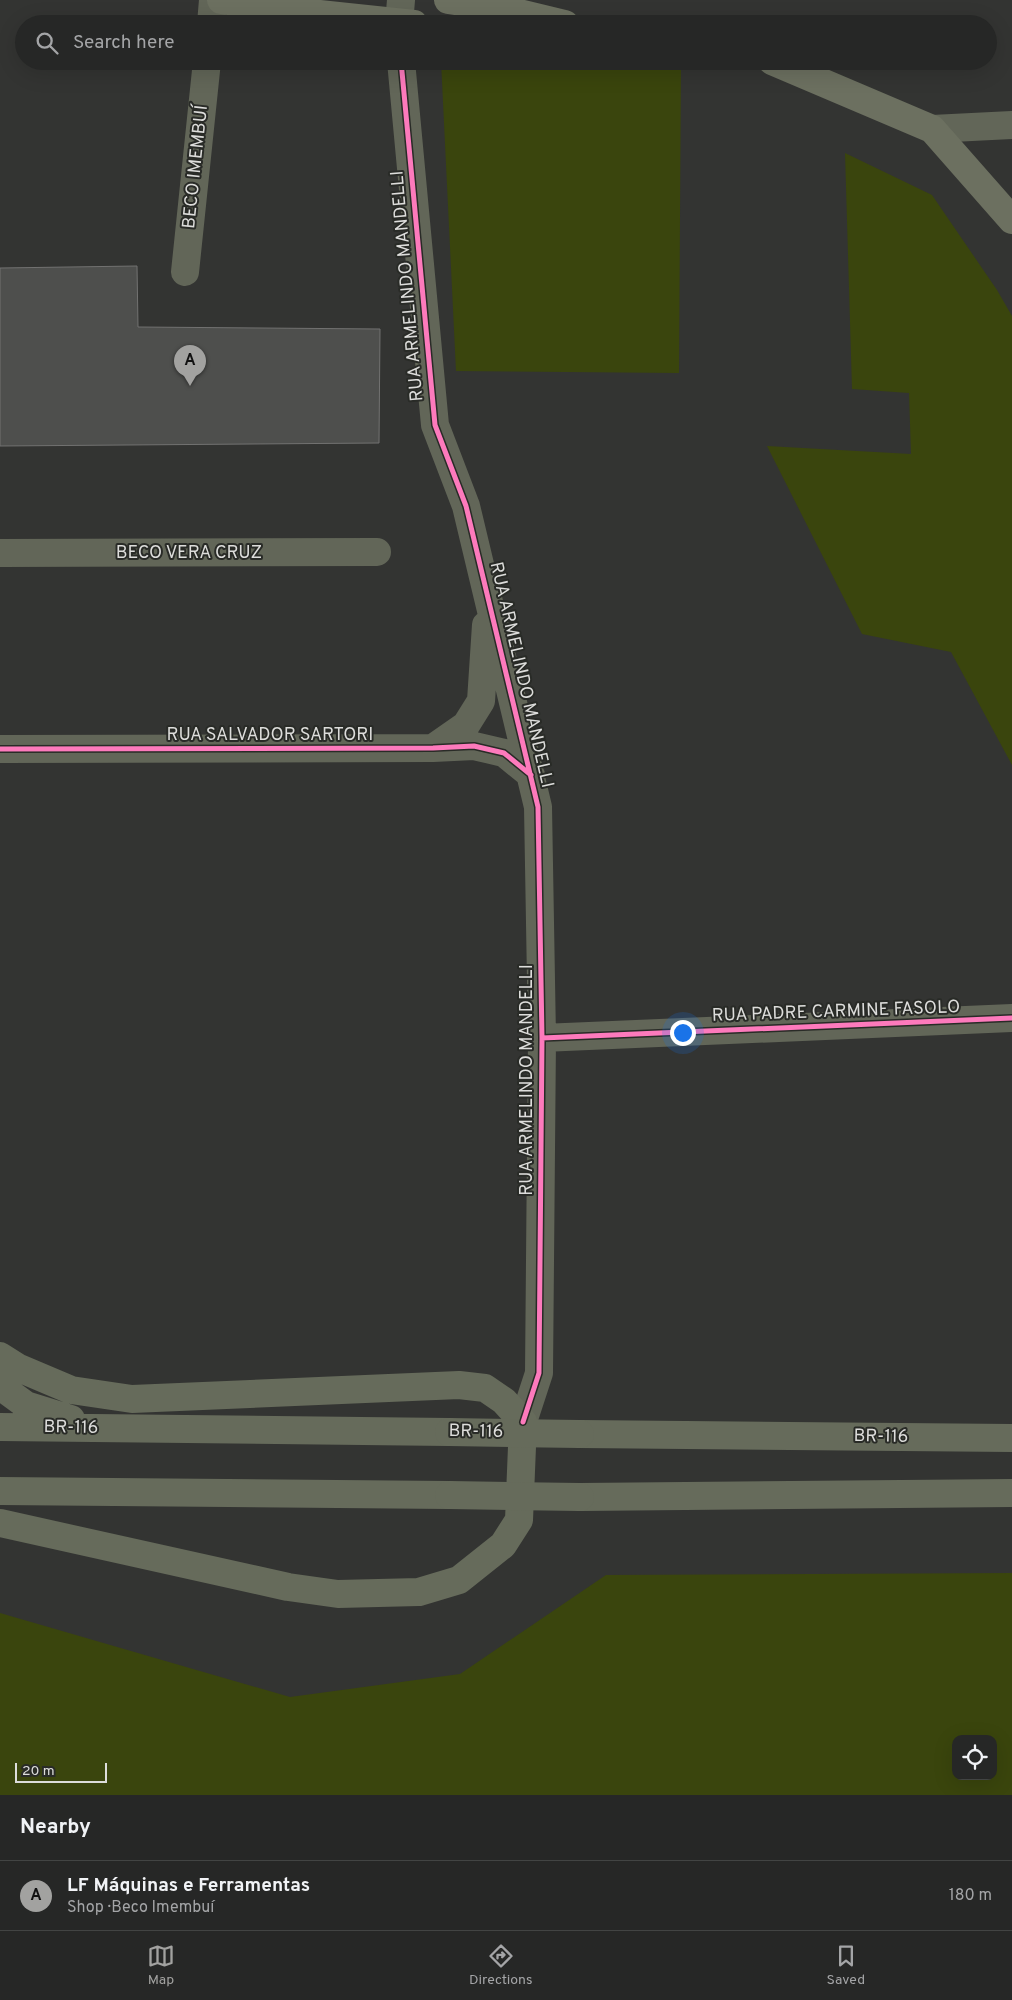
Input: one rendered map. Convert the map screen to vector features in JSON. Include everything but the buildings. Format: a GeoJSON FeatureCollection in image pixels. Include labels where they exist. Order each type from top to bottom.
{"type":"FeatureCollection","features":[{"type":"Feature","properties":{"kind":"highway"},"geometry":{"type":"LineString","coordinates":[[0,1356],[19,1368],[71,1390],[132,1399],[459,1386],[485,1388],[504,1401],[523,1422],[519,1520],[503,1545],[459,1580],[419,1592],[338,1594],[288,1586],[0,1523]]}},
{"type":"Feature","properties":{"kind":"highway"},"geometry":{"type":"LineString","coordinates":[[0,1386],[26,1405],[68,1418],[119,1429]]}},
{"type":"Feature","properties":{"kind":"highway","name":"BR-116"},"geometry":{"type":"LineString","coordinates":[[0,1427],[1012,1438]]}},
{"type":"Feature","properties":{"kind":"highway"},"geometry":{"type":"LineString","coordinates":[[0,1491],[580,1497],[1012,1493]]}},
{"type":"Feature","properties":{"kind":"main road"},"geometry":{"type":"LineString","coordinates":[[221,0],[292,10],[371,15]]}},
{"type":"Feature","properties":{"kind":"main road"},"geometry":{"type":"LineString","coordinates":[[448,0],[494,7],[527,15]]}},
{"type":"Feature","properties":{"kind":"main road"},"geometry":{"type":"LineString","coordinates":[[793,70],[932,129],[1012,220]]}},
{"type":"Feature","properties":{"kind":"street"},"geometry":{"type":"LineString","coordinates":[[212,15],[213,0]]}},
{"type":"Feature","properties":{"kind":"street","name":"BECO IMEMBUÍ"},"geometry":{"type":"LineString","coordinates":[[185,272],[206,70]]}},
{"type":"Feature","properties":{"kind":"street","name":"RUA ARMELINDO MANDELLI"},"geometry":{"type":"LineString","coordinates":[[403,70],[435,425],[466,506],[538,807],[542,1038],[539,1373],[523,1422]]}},
{"type":"Feature","properties":{"kind":"street"},"geometry":{"type":"LineString","coordinates":[[932,129],[1012,125]]}},
{"type":"Feature","properties":{"kind":"street","name":"BECO VERA CRUZ"},"geometry":{"type":"LineString","coordinates":[[0,553],[378,552]]}},
{"type":"Feature","properties":{"kind":"street"},"geometry":{"type":"LineString","coordinates":[[433,748],[466,725],[481,701],[485,660],[487,591]]}},
{"type":"Feature","properties":{"kind":"street","name":"RUA SALVADOR SARTORI"},"geometry":{"type":"LineString","coordinates":[[0,749],[433,748],[474,746],[504,752],[531,775]]}},
{"type":"Feature","properties":{"kind":"street","name":"RUA PADRE CARMINE FASOLO"},"geometry":{"type":"LineString","coordinates":[[542,1038],[1012,1018]]}},
{"type":"Feature","properties":{"kind":"green space"},"geometry":{"type":"Polygon","coordinates":[[[441,70],[681,70],[679,373],[456,371],[441,70]]]}},
{"type":"Feature","properties":{"kind":"green space"},"geometry":{"type":"Polygon","coordinates":[[[845,153],[932,195],[997,290],[1012,316],[1012,765],[951,652],[862,634],[767,446],[911,454],[909,393],[852,389],[845,153]]]}},
{"type":"Feature","properties":{"kind":"green space"},"geometry":{"type":"Polygon","coordinates":[[[1012,1573],[1012,1795],[0,1795],[0,1613],[290,1697],[460,1674],[606,1575],[1012,1573]]]}},
{"type":"Feature","properties":{"kind":"cycle path"},"geometry":{"type":"LineString","coordinates":[[402,70],[435,425],[466,506],[538,807],[542,1038],[539,1373],[523,1422]]}},
{"type":"Feature","properties":{"kind":"cycle path"},"geometry":{"type":"LineString","coordinates":[[0,749],[433,748],[474,746],[504,753],[531,775]]}},
{"type":"Feature","properties":{"kind":"cycle path"},"geometry":{"type":"LineString","coordinates":[[542,1038],[1012,1018]]}},
{"type":"Feature","properties":{"kind":"place","name":"LF Máquinas e Ferramentas"},"geometry":{"type":"Point","coordinates":[190,386]}}]}
